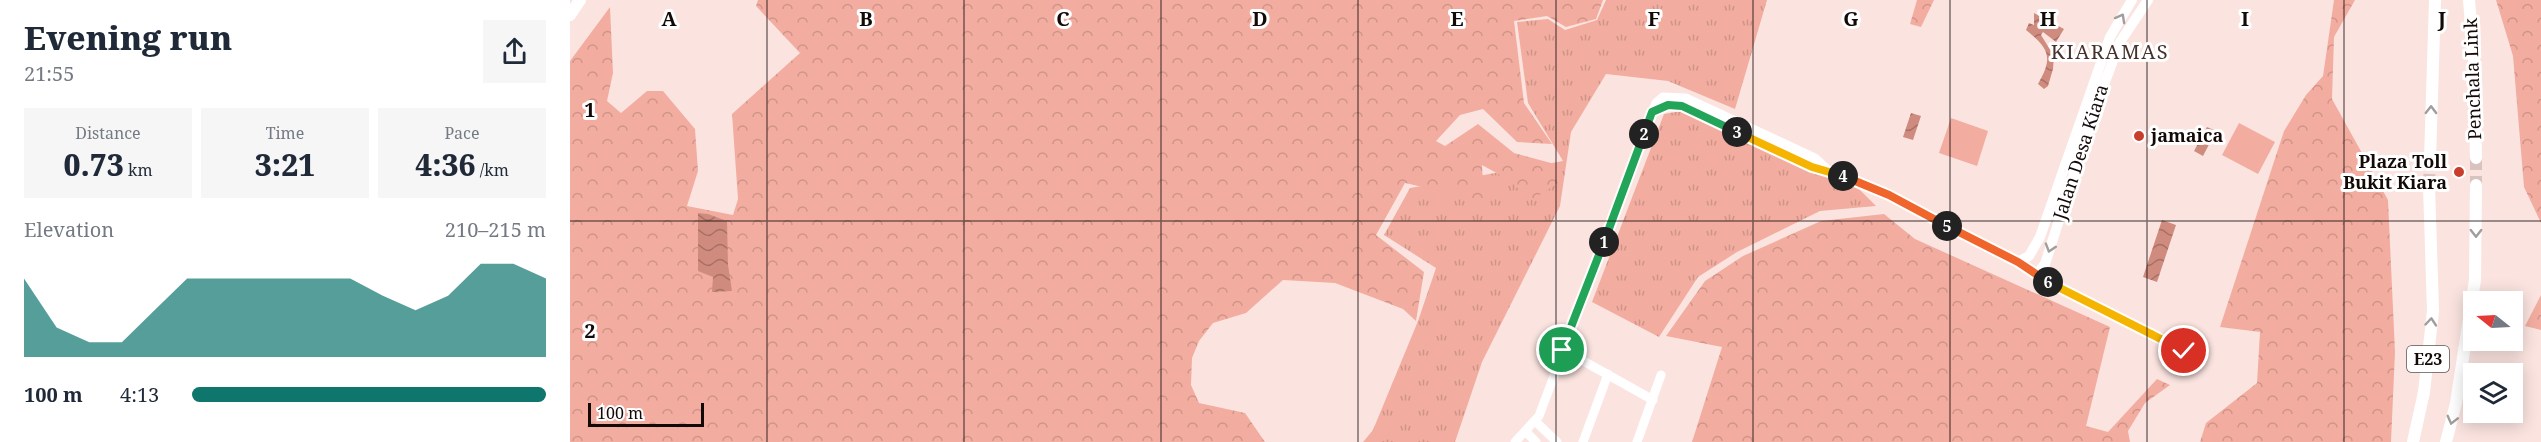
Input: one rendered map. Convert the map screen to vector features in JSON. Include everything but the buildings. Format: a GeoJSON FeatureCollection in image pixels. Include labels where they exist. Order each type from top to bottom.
{"type":"FeatureCollection","features":[{"type":"Feature","properties":{"kind":"highway"},"geometry":{"type":"LineString","coordinates":[[570,15],[580,0]]}},
{"type":"Feature","properties":{"kind":"highway","name":"Penchala Link"},"geometry":{"type":"LineString","coordinates":[[2430,159],[2435,0]]}},
{"type":"Feature","properties":{"kind":"highway","name":"Penchala Link"},"geometry":{"type":"LineString","coordinates":[[2469,0],[2474,59],[2476,158]]}},
{"type":"Feature","properties":{"kind":"highway","name":"E23"},"geometry":{"type":"LineString","coordinates":[[2446,442],[2456,403],[2475,280],[2476,185]]}},
{"type":"Feature","properties":{"kind":"highway","name":"E23"},"geometry":{"type":"LineString","coordinates":[[2413,442],[2424,392],[2433,311],[2429,186]]}},
{"type":"Feature","properties":{"kind":"main road","name":"Jalan Desa Kiara"},"geometry":{"type":"LineString","coordinates":[[2018,262],[2029,256],[2040,237],[2110,37],[2132,0]]}},
{"type":"Feature","properties":{"kind":"main road","name":"Jalan Desa Kiara"},"geometry":{"type":"LineString","coordinates":[[2036,275],[2045,264],[2094,111],[2120,42],[2148,0]]}},
{"type":"Feature","properties":{"kind":"street"},"geometry":{"type":"LineString","coordinates":[[1515,442],[1535,421],[1652,112],[1656,103],[1663,97],[1686,98],[1815,158],[1827,169],[1889,195],[2018,262],[2036,275],[2199,359]]}},
{"type":"Feature","properties":{"kind":"street"},"geometry":{"type":"LineString","coordinates":[[1562,350],[1653,400]]}},
{"type":"Feature","properties":{"kind":"street"},"geometry":{"type":"LineString","coordinates":[[1583,442],[1608,374]]}},
{"type":"Feature","properties":{"kind":"street"},"geometry":{"type":"LineString","coordinates":[[1637,442],[1661,375]]}},
{"type":"Feature","properties":{"kind":"street"},"geometry":{"type":"LineString","coordinates":[[1535,421],[1557,442]]}},
{"type":"Feature","properties":{"kind":"street"},"geometry":{"type":"LineString","coordinates":[[1526,432],[1536,442]]}},
{"type":"Feature","properties":{"kind":"green space"},"geometry":{"type":"Polygon","coordinates":[[[758,0],[1603,0],[1596,19],[1566,27],[1547,16],[1514,21],[1524,103],[1552,144],[1517,142],[1483,109],[1460,115],[1436,141],[1445,146],[1478,124],[1514,153],[1551,163],[1548,173],[1561,181],[1530,201],[1511,181],[1482,165],[1484,201],[1405,183],[1376,235],[1424,272],[1416,321],[1403,309],[1335,283],[1283,280],[1246,313],[1213,323],[1199,341],[1192,358],[1191,385],[1199,403],[1245,413],[1265,442],[570,442],[570,61],[610,7],[613,73],[607,101],[621,113],[647,91],[663,91],[695,129],[698,171],[687,206],[733,215],[738,199],[732,114],[800,53],[756,6],[758,0]]]}},
{"type":"Feature","properties":{"kind":"green space"},"geometry":{"type":"Polygon","coordinates":[[[1606,0],[1767,0],[1735,109],[1668,81],[1606,74],[1571,132],[1560,206],[1482,362],[1455,442],[1363,442],[1373,430],[1418,321],[1436,268],[1384,235],[1410,188],[1563,161],[1528,103],[1517,22],[1548,19],[1565,30],[1597,20],[1606,0]]]}},
{"type":"Feature","properties":{"kind":"green space"},"geometry":{"type":"Polygon","coordinates":[[[1917,0],[1934,0],[1921,27],[1910,24],[1917,0]]]}},
{"type":"Feature","properties":{"kind":"green space"},"geometry":{"type":"Polygon","coordinates":[[[2334,0],[2355,0],[2334,37],[2332,99],[2388,200],[2395,352],[2391,442],[2200,442],[2206,423],[2257,383],[2260,332],[2220,327],[2284,131],[2306,95],[2323,76],[2334,0]]]}},
{"type":"Feature","properties":{"kind":"green space"},"geometry":{"type":"Polygon","coordinates":[[[2496,0],[2541,0],[2541,223],[2524,187],[2513,56],[2496,0]]]}},
{"type":"Feature","properties":{"kind":"green space"},"geometry":{"type":"Polygon","coordinates":[[[1687,110],[1860,190],[1876,206],[1820,211],[1737,252],[1698,277],[1659,337],[1592,302],[1664,114],[1687,110]]]}},
{"type":"Feature","properties":{"kind":"green space"},"geometry":{"type":"Polygon","coordinates":[[[1951,118],[1988,131],[1977,166],[1939,153],[1951,118]]]}},
{"type":"Feature","properties":{"kind":"green space"},"geometry":{"type":"Polygon","coordinates":[[[2239,123],[2275,142],[2258,174],[2222,155],[2239,123]]]}},
{"type":"Feature","properties":{"kind":"green space"},"geometry":{"type":"Polygon","coordinates":[[[1884,214],[1915,239],[2110,327],[2086,426],[2108,432],[2157,379],[2170,385],[2145,403],[2128,431],[2130,442],[1692,442],[1722,347],[1666,336],[1705,281],[1743,256],[1821,221],[1884,214]]]}},
{"type":"Feature","properties":{"kind":"green space"},"geometry":{"type":"Polygon","coordinates":[[[2541,295],[2541,330],[2525,326],[2541,295]]]}},
{"type":"Feature","properties":{"kind":"water"},"geometry":{"type":"Polygon","coordinates":[[[2034,13],[2064,29],[2056,42],[2043,32],[2041,35],[2054,56],[2048,86],[2044,89],[2038,84],[2046,67],[2047,54],[2040,43],[2026,30],[2029,23],[2034,25],[2034,13]]]}},
{"type":"Feature","properties":{"kind":"water"},"geometry":{"type":"Polygon","coordinates":[[[1911,113],[1921,116],[1913,140],[1903,137],[1911,113]]]}},
{"type":"Feature","properties":{"kind":"water"},"geometry":{"type":"Polygon","coordinates":[[[2207,127],[2216,131],[2203,156],[2194,151],[2207,127]]]}},
{"type":"Feature","properties":{"kind":"water"},"geometry":{"type":"Polygon","coordinates":[[[698,213],[727,221],[728,265],[732,291],[712,292],[713,277],[698,271],[698,213]]]}},
{"type":"Feature","properties":{"kind":"water"},"geometry":{"type":"Polygon","coordinates":[[[2162,220],[2176,225],[2157,282],[2143,277],[2162,220]]]}},
{"type":"Feature","properties":{"kind":"tunnel"},"geometry":{"type":"LineString","coordinates":[[2476,158],[2476,185]]}},
{"type":"Feature","properties":{"kind":"tunnel"},"geometry":{"type":"LineString","coordinates":[[2429,186],[2430,159]]}},
{"type":"Feature","properties":{"kind":"place","name":"jamaica"},"geometry":{"type":"Point","coordinates":[2139,136]}},
{"type":"Feature","properties":{"kind":"place","name":"Plaza Toll Bukit Kiara"},"geometry":{"type":"Point","coordinates":[2459,172]}},
{"type":"Feature","properties":{"kind":"district","name":"KIARAMAS"},"geometry":{"type":"Point","coordinates":[2110,52]}},
{"type":"Feature","properties":{"kind":"route"},"geometry":{"type":"LineString","coordinates":[[1562,350],[1652,112],[1668,105],[1682,106],[1812,167],[1827,169],[1889,195],[2018,262],[2047,281],[2184,351]]}}]}
